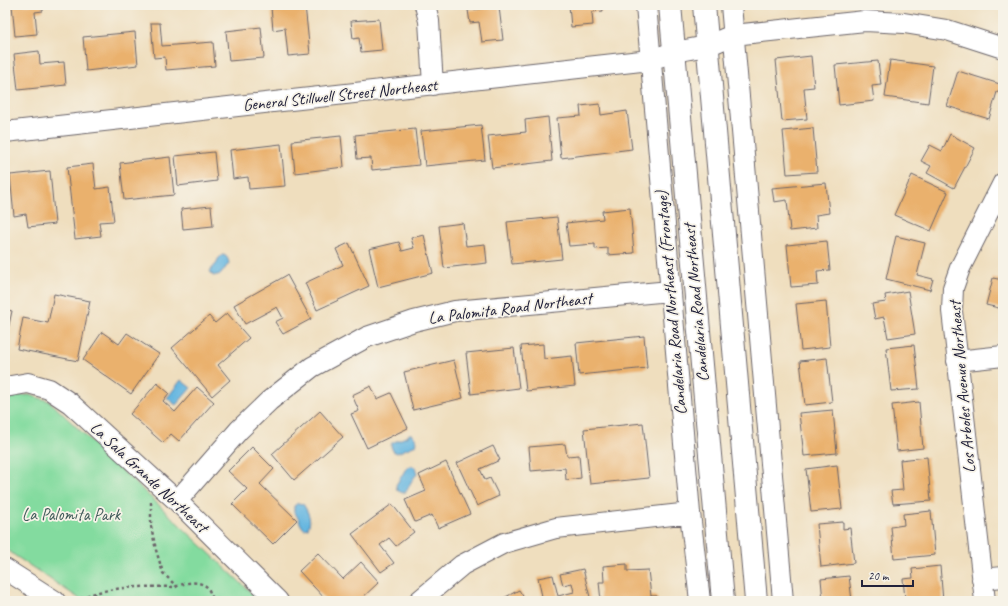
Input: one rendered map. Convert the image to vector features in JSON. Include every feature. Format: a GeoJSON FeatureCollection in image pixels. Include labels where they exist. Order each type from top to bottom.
{"type":"FeatureCollection","features":[{"type":"Feature","properties":{"kind":"main road","name":"Candelaria Road Northeast"},"geometry":{"type":"LineString","coordinates":[[670,5],[723,601]]}},
{"type":"Feature","properties":{"kind":"main road","name":"Candelaria Road Northeast"},"geometry":{"type":"LineString","coordinates":[[704,5],[756,601]]}},
{"type":"Feature","properties":{"kind":"street"},"geometry":{"type":"LineString","coordinates":[[425,5],[429,21],[433,85]]}},
{"type":"Feature","properties":{"kind":"street","name":"Candelaria Road Northeast (Frontage)"},"geometry":{"type":"LineString","coordinates":[[646,5],[690,513],[700,601]]}},
{"type":"Feature","properties":{"kind":"street"},"geometry":{"type":"LineString","coordinates":[[731,5],[783,601]]}},
{"type":"Feature","properties":{"kind":"street","name":"General Stillwell Street Northeast"},"geometry":{"type":"LineString","coordinates":[[5,132],[650,60],[674,52],[707,46],[733,35],[864,21],[904,23],[947,30],[1003,48]]}},
{"type":"Feature","properties":{"kind":"street","name":"Los Arboles Avenue Northeast"},"geometry":{"type":"LineString","coordinates":[[985,601],[952,311],[953,288],[960,268],[1003,183]]}},
{"type":"Feature","properties":{"kind":"street","name":"La Palomita Road Northeast"},"geometry":{"type":"LineString","coordinates":[[177,501],[239,430],[269,401],[312,367],[367,337],[414,321],[455,311],[670,291]]}},
{"type":"Feature","properties":{"kind":"street"},"geometry":{"type":"LineString","coordinates":[[957,361],[1003,356]]}},
{"type":"Feature","properties":{"kind":"street","name":"La Sala Grande Northeast"},"geometry":{"type":"LineString","coordinates":[[5,387],[28,383],[49,389],[70,403],[177,501],[278,601]]}},
{"type":"Feature","properties":{"kind":"street"},"geometry":{"type":"LineString","coordinates":[[419,601],[462,565],[504,543],[556,528],[690,513]]}},
{"type":"Feature","properties":{"kind":"street"},"geometry":{"type":"LineString","coordinates":[[5,569],[55,601]]}},
{"type":"Feature","properties":{"kind":"street"},"geometry":{"type":"LineString","coordinates":[[982,580],[1003,577]]}},
{"type":"Feature","properties":{"kind":"path"},"geometry":{"type":"LineString","coordinates":[[151,501],[151,526],[163,573],[176,587]]}},
{"type":"Feature","properties":{"kind":"path"},"geometry":{"type":"LineString","coordinates":[[76,601],[90,594],[102,592],[152,586],[176,587],[189,583],[200,583],[208,588],[212,598],[222,601]]}},
{"type":"Feature","properties":{"kind":"green space","name":"La Palomita Park"},"geometry":{"type":"Polygon","coordinates":[[[29,395],[49,401],[260,601],[83,601],[5,549],[5,399],[11,396],[29,395]]]}},
{"type":"Feature","properties":{"kind":"water"},"geometry":{"type":"Polygon","coordinates":[[[222,255],[226,256],[229,263],[221,274],[213,276],[210,271],[222,255]]]}},
{"type":"Feature","properties":{"kind":"water"},"geometry":{"type":"Polygon","coordinates":[[[181,380],[191,388],[176,405],[167,398],[181,380]]]}},
{"type":"Feature","properties":{"kind":"water"},"geometry":{"type":"Polygon","coordinates":[[[409,434],[412,434],[417,441],[416,445],[397,453],[393,451],[391,446],[392,443],[408,436],[409,434]]]}},
{"type":"Feature","properties":{"kind":"water"},"geometry":{"type":"Polygon","coordinates":[[[407,467],[415,467],[417,474],[406,491],[403,493],[400,492],[397,490],[396,485],[407,467]]]}},
{"type":"Feature","properties":{"kind":"water"},"geometry":{"type":"Polygon","coordinates":[[[298,503],[303,504],[308,513],[310,522],[308,528],[304,529],[294,512],[294,506],[298,503]]]}},
{"type":"Feature","properties":{"kind":"building"},"geometry":{"type":"Polygon","coordinates":[[[12,5],[43,5],[43,11],[35,12],[37,34],[15,36],[12,5]]]}},
{"type":"Feature","properties":{"kind":"building"},"geometry":{"type":"Polygon","coordinates":[[[305,5],[310,54],[288,56],[285,28],[273,30],[271,7],[305,5]]]}},
{"type":"Feature","properties":{"kind":"building"},"geometry":{"type":"Polygon","coordinates":[[[569,5],[602,5],[603,11],[592,12],[593,25],[571,27],[569,5]]]}},
{"type":"Feature","properties":{"kind":"building"},"geometry":{"type":"Polygon","coordinates":[[[499,7],[503,40],[482,42],[479,22],[470,23],[468,10],[499,7]]]}},
{"type":"Feature","properties":{"kind":"building"},"geometry":{"type":"Polygon","coordinates":[[[379,19],[382,50],[361,52],[359,38],[353,39],[351,21],[379,19]]]}},
{"type":"Feature","properties":{"kind":"building"},"geometry":{"type":"Polygon","coordinates":[[[151,23],[160,23],[162,46],[213,42],[215,66],[166,70],[165,57],[154,58],[151,23]]]}},
{"type":"Feature","properties":{"kind":"building"},"geometry":{"type":"Polygon","coordinates":[[[261,27],[264,58],[229,61],[226,31],[261,27]]]}},
{"type":"Feature","properties":{"kind":"building"},"geometry":{"type":"Polygon","coordinates":[[[135,32],[138,65],[86,71],[83,37],[135,32]]]}},
{"type":"Feature","properties":{"kind":"building"},"geometry":{"type":"Polygon","coordinates":[[[39,51],[40,64],[64,62],[66,85],[18,90],[14,54],[39,51]]]}},
{"type":"Feature","properties":{"kind":"building"},"geometry":{"type":"Polygon","coordinates":[[[811,56],[814,87],[804,88],[807,119],[782,121],[776,60],[811,56]]]}},
{"type":"Feature","properties":{"kind":"building"},"geometry":{"type":"Polygon","coordinates":[[[890,60],[933,66],[928,103],[885,97],[890,60]]]}},
{"type":"Feature","properties":{"kind":"building"},"geometry":{"type":"Polygon","coordinates":[[[878,61],[881,85],[872,86],[874,101],[839,105],[835,65],[878,61]]]}},
{"type":"Feature","properties":{"kind":"building"},"geometry":{"type":"Polygon","coordinates":[[[958,71],[1003,85],[1003,93],[997,92],[989,119],[947,106],[958,71]]]}},
{"type":"Feature","properties":{"kind":"building"},"geometry":{"type":"Polygon","coordinates":[[[600,104],[601,115],[627,111],[632,149],[561,158],[557,118],[581,116],[580,106],[600,104]]]}},
{"type":"Feature","properties":{"kind":"building"},"geometry":{"type":"Polygon","coordinates":[[[548,117],[552,161],[492,168],[488,136],[526,132],[525,120],[548,117]]]}},
{"type":"Feature","properties":{"kind":"building"},"geometry":{"type":"Polygon","coordinates":[[[481,125],[485,160],[425,166],[421,131],[481,125]]]}},
{"type":"Feature","properties":{"kind":"building"},"geometry":{"type":"Polygon","coordinates":[[[813,128],[817,172],[787,174],[783,131],[813,128]]]}},
{"type":"Feature","properties":{"kind":"building"},"geometry":{"type":"Polygon","coordinates":[[[415,129],[419,165],[372,170],[371,158],[357,159],[355,135],[415,129]]]}},
{"type":"Feature","properties":{"kind":"building"},"geometry":{"type":"Polygon","coordinates":[[[950,134],[975,148],[954,188],[927,173],[931,166],[921,161],[930,145],[942,151],[950,134]]]}},
{"type":"Feature","properties":{"kind":"building"},"geometry":{"type":"Polygon","coordinates":[[[341,136],[344,167],[295,173],[292,141],[341,136]]]}},
{"type":"Feature","properties":{"kind":"building"},"geometry":{"type":"Polygon","coordinates":[[[281,144],[285,186],[249,189],[248,177],[233,179],[230,150],[281,144]]]}},
{"type":"Feature","properties":{"kind":"building"},"geometry":{"type":"Polygon","coordinates":[[[214,152],[217,181],[178,186],[175,156],[214,152]]]}},
{"type":"Feature","properties":{"kind":"building"},"geometry":{"type":"Polygon","coordinates":[[[170,157],[174,195],[124,200],[120,163],[170,157]]]}},
{"type":"Feature","properties":{"kind":"building"},"geometry":{"type":"Polygon","coordinates":[[[93,164],[96,189],[110,187],[114,221],[99,222],[101,236],[75,239],[67,167],[93,164]]]}},
{"type":"Feature","properties":{"kind":"building"},"geometry":{"type":"Polygon","coordinates":[[[50,171],[55,224],[28,227],[26,214],[14,216],[10,175],[50,171]]]}},
{"type":"Feature","properties":{"kind":"building"},"geometry":{"type":"Polygon","coordinates":[[[912,175],[948,192],[931,231],[894,215],[912,175]]]}},
{"type":"Feature","properties":{"kind":"building"},"geometry":{"type":"Polygon","coordinates":[[[826,183],[829,213],[816,215],[817,228],[790,231],[787,200],[774,202],[772,188],[826,183]]]}},
{"type":"Feature","properties":{"kind":"building"},"geometry":{"type":"Polygon","coordinates":[[[211,206],[213,226],[183,229],[181,209],[211,206]]]}},
{"type":"Feature","properties":{"kind":"building"},"geometry":{"type":"Polygon","coordinates":[[[630,208],[634,253],[608,255],[608,248],[595,249],[595,244],[569,246],[566,223],[603,219],[602,211],[630,208]]]}},
{"type":"Feature","properties":{"kind":"building"},"geometry":{"type":"Polygon","coordinates":[[[557,217],[562,259],[512,264],[507,222],[557,217]]]}},
{"type":"Feature","properties":{"kind":"building"},"geometry":{"type":"Polygon","coordinates":[[[463,223],[466,246],[485,244],[487,263],[444,268],[439,226],[463,223]]]}},
{"type":"Feature","properties":{"kind":"building"},"geometry":{"type":"Polygon","coordinates":[[[424,235],[433,273],[378,287],[369,249],[399,242],[402,251],[414,248],[411,238],[424,235]]]}},
{"type":"Feature","properties":{"kind":"building"},"geometry":{"type":"Polygon","coordinates":[[[896,236],[925,243],[917,275],[933,279],[930,290],[886,279],[896,236]]]}},
{"type":"Feature","properties":{"kind":"building"},"geometry":{"type":"Polygon","coordinates":[[[827,241],[830,270],[817,271],[818,285],[791,287],[787,245],[827,241]]]}},
{"type":"Feature","properties":{"kind":"building"},"geometry":{"type":"Polygon","coordinates":[[[349,243],[369,286],[317,310],[305,283],[343,265],[336,249],[349,243]]]}},
{"type":"Feature","properties":{"kind":"building"},"geometry":{"type":"Polygon","coordinates":[[[287,275],[311,319],[283,334],[275,322],[283,318],[277,307],[245,324],[234,305],[287,275]]]}},
{"type":"Feature","properties":{"kind":"building"},"geometry":{"type":"Polygon","coordinates":[[[993,278],[1003,280],[1003,309],[986,305],[993,278]]]}},
{"type":"Feature","properties":{"kind":"building"},"geometry":{"type":"Polygon","coordinates":[[[908,291],[915,334],[888,338],[884,317],[875,319],[872,304],[886,302],[885,295],[908,291]]]}},
{"type":"Feature","properties":{"kind":"building"},"geometry":{"type":"Polygon","coordinates":[[[54,294],[90,301],[78,361],[17,349],[23,318],[48,323],[54,294]]]}},
{"type":"Feature","properties":{"kind":"building"},"geometry":{"type":"Polygon","coordinates":[[[826,301],[830,347],[801,350],[796,304],[826,301]]]}},
{"type":"Feature","properties":{"kind":"building"},"geometry":{"type":"Polygon","coordinates":[[[5,309],[12,311],[6,339],[5,339],[5,309]]]}},
{"type":"Feature","properties":{"kind":"building"},"geometry":{"type":"Polygon","coordinates":[[[227,313],[249,338],[218,365],[230,380],[212,396],[172,348],[209,316],[215,323],[227,313]]]}},
{"type":"Feature","properties":{"kind":"building"},"geometry":{"type":"Polygon","coordinates":[[[102,332],[119,344],[127,333],[159,354],[131,394],[83,360],[102,332]]]}},
{"type":"Feature","properties":{"kind":"building"},"geometry":{"type":"Polygon","coordinates":[[[644,336],[647,368],[579,375],[576,343],[644,336]]]}},
{"type":"Feature","properties":{"kind":"building"},"geometry":{"type":"Polygon","coordinates":[[[543,344],[544,359],[572,356],[575,386],[526,391],[521,346],[543,344]]]}},
{"type":"Feature","properties":{"kind":"building"},"geometry":{"type":"Polygon","coordinates":[[[914,345],[919,389],[891,391],[886,348],[914,345]]]}},
{"type":"Feature","properties":{"kind":"building"},"geometry":{"type":"Polygon","coordinates":[[[514,348],[519,388],[471,394],[466,353],[514,348]]]}},
{"type":"Feature","properties":{"kind":"building"},"geometry":{"type":"Polygon","coordinates":[[[827,358],[832,402],[805,405],[800,361],[827,358]]]}},
{"type":"Feature","properties":{"kind":"building"},"geometry":{"type":"Polygon","coordinates":[[[454,360],[463,398],[413,410],[404,372],[454,360]]]}},
{"type":"Feature","properties":{"kind":"building"},"geometry":{"type":"Polygon","coordinates":[[[157,383],[169,393],[163,401],[175,412],[197,387],[214,402],[179,441],[171,434],[163,443],[130,414],[157,383]]]}},
{"type":"Feature","properties":{"kind":"building"},"geometry":{"type":"Polygon","coordinates":[[[371,386],[377,399],[391,393],[408,428],[367,448],[351,414],[359,411],[352,395],[371,386]]]}},
{"type":"Feature","properties":{"kind":"building"},"geometry":{"type":"Polygon","coordinates":[[[919,402],[923,448],[897,451],[892,405],[919,402]]]}},
{"type":"Feature","properties":{"kind":"building"},"geometry":{"type":"Polygon","coordinates":[[[833,410],[837,453],[804,456],[799,413],[833,410]]]}},
{"type":"Feature","properties":{"kind":"building"},"geometry":{"type":"Polygon","coordinates":[[[320,411],[343,437],[294,480],[272,454],[320,411]]]}},
{"type":"Feature","properties":{"kind":"building"},"geometry":{"type":"Polygon","coordinates":[[[643,423],[649,478],[590,484],[584,429],[643,423]]]}},
{"type":"Feature","properties":{"kind":"building"},"geometry":{"type":"Polygon","coordinates":[[[565,444],[567,456],[579,455],[581,478],[566,480],[565,468],[531,471],[529,447],[565,444]]]}},
{"type":"Feature","properties":{"kind":"building"},"geometry":{"type":"Polygon","coordinates":[[[493,446],[500,460],[480,469],[485,480],[490,478],[499,496],[477,506],[457,463],[493,446]]]}},
{"type":"Feature","properties":{"kind":"building"},"geometry":{"type":"Polygon","coordinates":[[[252,447],[274,469],[260,484],[297,520],[273,544],[232,504],[247,489],[228,471],[252,447]]]}},
{"type":"Feature","properties":{"kind":"building"},"geometry":{"type":"Polygon","coordinates":[[[927,457],[931,501],[893,504],[891,491],[903,490],[900,460],[927,457]]]}},
{"type":"Feature","properties":{"kind":"building"},"geometry":{"type":"Polygon","coordinates":[[[446,462],[470,514],[438,528],[432,515],[415,522],[405,500],[426,491],[419,475],[446,462]]]}},
{"type":"Feature","properties":{"kind":"building"},"geometry":{"type":"Polygon","coordinates":[[[837,465],[842,509],[811,512],[806,469],[837,465]]]}},
{"type":"Feature","properties":{"kind":"building"},"geometry":{"type":"Polygon","coordinates":[[[392,504],[414,532],[396,546],[389,538],[380,545],[394,563],[381,572],[352,534],[392,504]]]}},
{"type":"Feature","properties":{"kind":"building"},"geometry":{"type":"Polygon","coordinates":[[[931,511],[935,555],[894,559],[891,527],[904,525],[903,514],[931,511]]]}},
{"type":"Feature","properties":{"kind":"building"},"geometry":{"type":"Polygon","coordinates":[[[843,522],[843,529],[850,528],[854,563],[821,567],[817,524],[843,522]]]}},
{"type":"Feature","properties":{"kind":"building"},"geometry":{"type":"Polygon","coordinates":[[[318,553],[343,579],[361,562],[379,582],[359,601],[327,601],[299,571],[318,553]]]}},
{"type":"Feature","properties":{"kind":"building"},"geometry":{"type":"Polygon","coordinates":[[[627,564],[627,571],[648,570],[651,596],[657,596],[657,601],[601,601],[599,582],[604,582],[603,566],[627,564]]]}},
{"type":"Feature","properties":{"kind":"building"},"geometry":{"type":"Polygon","coordinates":[[[940,566],[943,601],[916,601],[916,598],[905,599],[903,579],[913,578],[912,569],[940,566]]]}},
{"type":"Feature","properties":{"kind":"building"},"geometry":{"type":"Polygon","coordinates":[[[583,569],[591,601],[543,601],[538,578],[553,575],[558,596],[574,592],[572,583],[563,585],[560,574],[583,569]]]}},
{"type":"Feature","properties":{"kind":"building"},"geometry":{"type":"Polygon","coordinates":[[[849,576],[852,601],[823,601],[821,579],[849,576]]]}},
{"type":"Feature","properties":{"kind":"building"},"geometry":{"type":"Polygon","coordinates":[[[519,590],[526,601],[498,601],[519,590]]]}}]}
